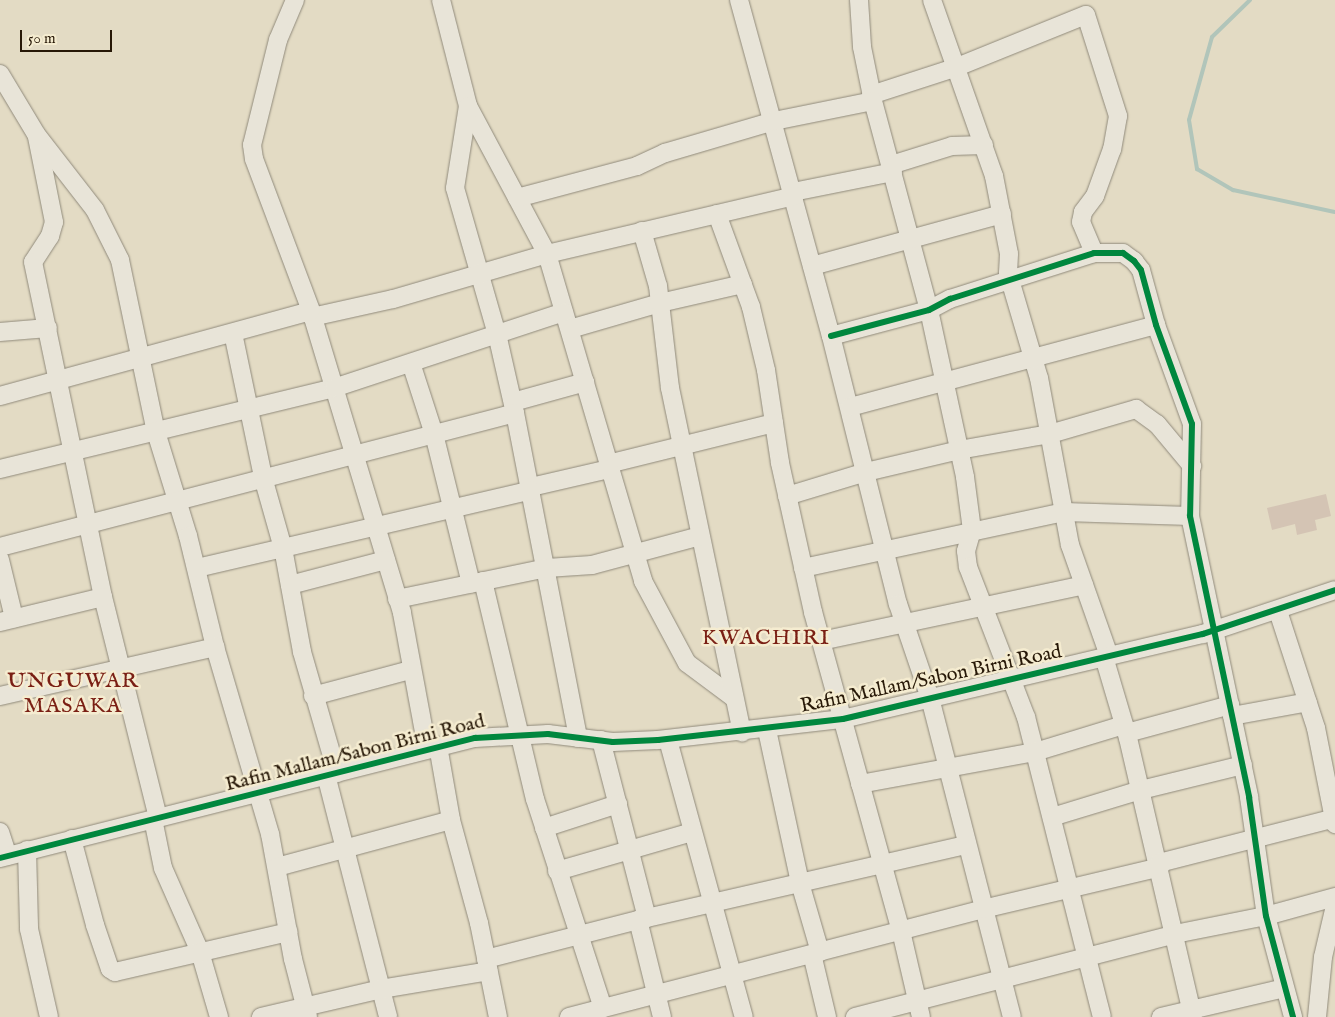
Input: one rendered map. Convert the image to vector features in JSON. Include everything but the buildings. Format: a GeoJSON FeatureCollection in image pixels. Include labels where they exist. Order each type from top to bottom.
{"type":"FeatureCollection","features":[{"type":"Feature","properties":{"kind":"street"},"geometry":{"type":"LineString","coordinates":[[295,0],[278,40],[252,146],[254,160],[279,232],[311,314],[397,598],[410,670],[451,820],[498,1017]]}},
{"type":"Feature","properties":{"kind":"street"},"geometry":{"type":"LineString","coordinates":[[441,0],[468,106],[547,254],[586,382],[632,554],[643,581],[687,663],[734,698]]}},
{"type":"Feature","properties":{"kind":"street"},"geometry":{"type":"LineString","coordinates":[[739,0],[774,121],[850,407],[904,622],[930,698],[966,845],[1012,1017]]}},
{"type":"Feature","properties":{"kind":"street"},"geometry":{"type":"LineString","coordinates":[[859,0],[862,47],[872,98],[929,310],[959,450],[972,530],[966,551],[968,566],[1012,679],[1035,752],[1102,1017]]}},
{"type":"Feature","properties":{"kind":"street"},"geometry":{"type":"LineString","coordinates":[[932,0],[984,145],[1002,214],[1010,281],[1034,360],[1050,434],[1070,545],[1107,657],[1126,729],[1160,865],[1193,1013]]}},
{"type":"Feature","properties":{"kind":"street"},"geometry":{"type":"LineString","coordinates":[[517,198],[637,166],[665,153],[774,121],[872,98],[957,67],[1086,15],[1118,116],[1112,149],[1095,196],[1083,212],[1081,222],[1094,253]]}},
{"type":"Feature","properties":{"kind":"street"},"geometry":{"type":"LineString","coordinates":[[0,74],[36,134],[95,210],[111,237],[125,278],[156,432],[179,503],[197,568],[215,647],[258,792],[277,867],[288,932],[306,1011]]}},
{"type":"Feature","properties":{"kind":"street"},"geometry":{"type":"LineString","coordinates":[[468,106],[454,182],[477,272],[497,334],[514,408],[547,568],[578,738]]}},
{"type":"Feature","properties":{"kind":"street"},"geometry":{"type":"LineString","coordinates":[[36,134],[54,222],[50,236],[33,258],[103,597],[156,819],[163,868],[200,952],[219,1017]]}},
{"type":"Feature","properties":{"kind":"street"},"geometry":{"type":"LineString","coordinates":[[0,396],[232,333],[311,314],[394,299],[477,272],[717,214],[892,168],[952,146],[984,145]]}},
{"type":"Feature","properties":{"kind":"street"},"geometry":{"type":"LineString","coordinates":[[717,214],[743,284],[766,370],[774,423],[803,568],[821,641],[901,931],[919,1009]]}},
{"type":"Feature","properties":{"kind":"street"},"geometry":{"type":"LineString","coordinates":[[812,266],[1002,214]]}},
{"type":"Feature","properties":{"kind":"street"},"geometry":{"type":"LineString","coordinates":[[642,231],[660,303],[670,388],[742,733]]}},
{"type":"Feature","properties":{"kind":"street"},"geometry":{"type":"LineString","coordinates":[[831,336],[929,310],[950,299],[1094,253],[1123,253],[1134,260],[1141,270],[1156,325],[1178,378],[1192,424],[1192,466],[1188,494],[1190,516],[1243,765],[1266,916],[1293,1017]]}},
{"type":"Feature","properties":{"kind":"street"},"geometry":{"type":"LineString","coordinates":[[570,329],[660,303],[743,284]]}},
{"type":"Feature","properties":{"kind":"street"},"geometry":{"type":"LineString","coordinates":[[0,469],[334,388],[564,312]]}},
{"type":"Feature","properties":{"kind":"street"},"geometry":{"type":"LineString","coordinates":[[850,407],[944,380],[1034,360],[1156,325]]}},
{"type":"Feature","properties":{"kind":"street"},"geometry":{"type":"LineString","coordinates":[[0,332],[48,328]]}},
{"type":"Feature","properties":{"kind":"street"},"geometry":{"type":"LineString","coordinates":[[232,333],[264,481],[282,548],[313,696],[332,774],[346,847],[388,1017]]}},
{"type":"Feature","properties":{"kind":"street"},"geometry":{"type":"LineString","coordinates":[[411,363],[434,434],[453,508],[477,582],[520,734],[544,828],[557,871],[580,934],[601,1011]]}},
{"type":"Feature","properties":{"kind":"street"},"geometry":{"type":"LineString","coordinates":[[0,548],[88,524],[264,481],[434,434],[586,382]]}},
{"type":"Feature","properties":{"kind":"street"},"geometry":{"type":"LineString","coordinates":[[788,496],[866,472],[959,450],[1050,434],[1136,409],[1157,424],[1192,466]]}},
{"type":"Feature","properties":{"kind":"street"},"geometry":{"type":"LineString","coordinates":[[197,568],[453,508],[774,423]]}},
{"type":"Feature","properties":{"kind":"street"},"geometry":{"type":"LineString","coordinates":[[803,568],[886,553],[972,530],[1064,512],[1190,516]]}},
{"type":"Feature","properties":{"kind":"street"},"geometry":{"type":"LineString","coordinates":[[397,598],[547,568],[592,565],[700,536]]}},
{"type":"Feature","properties":{"kind":"street"},"geometry":{"type":"LineString","coordinates":[[0,560],[7,620],[103,597]]}},
{"type":"Feature","properties":{"kind":"street"},"geometry":{"type":"LineString","coordinates":[[290,585],[386,560]]}},
{"type":"Feature","properties":{"kind":"street"},"geometry":{"type":"LineString","coordinates":[[821,641],[904,622],[985,608],[1084,585]]}},
{"type":"Feature","properties":{"kind":"street","name":"Rafin Mallam/Sabon Birni Road"},"geometry":{"type":"LineString","coordinates":[[4,857],[432,747],[474,738],[520,734],[601,740],[668,740],[767,730],[843,719],[1214,631],[1278,611],[1335,590]]}},
{"type":"Feature","properties":{"kind":"street"},"geometry":{"type":"LineString","coordinates":[[569,1017],[601,1011],[656,994],[1335,820],[1308,702],[1278,611]]}},
{"type":"Feature","properties":{"kind":"street"},"geometry":{"type":"LineString","coordinates":[[0,696],[215,647]]}},
{"type":"Feature","properties":{"kind":"street"},"geometry":{"type":"LineString","coordinates":[[313,696],[410,670]]}},
{"type":"Feature","properties":{"kind":"street"},"geometry":{"type":"LineString","coordinates":[[860,784],[1035,752],[1126,729],[1231,711],[1308,702]]}},
{"type":"Feature","properties":{"kind":"street"},"geometry":{"type":"LineString","coordinates":[[767,730],[816,953],[827,1017]]}},
{"type":"Feature","properties":{"kind":"street"},"geometry":{"type":"LineString","coordinates":[[601,740],[630,849],[656,994],[662,1017]]}},
{"type":"Feature","properties":{"kind":"street"},"geometry":{"type":"LineString","coordinates":[[668,740],[692,832],[734,974],[744,1017]]}},
{"type":"Feature","properties":{"kind":"street"},"geometry":{"type":"LineString","coordinates":[[1052,817],[1141,790],[1243,765]]}},
{"type":"Feature","properties":{"kind":"street"},"geometry":{"type":"LineString","coordinates":[[544,828],[618,804]]}},
{"type":"Feature","properties":{"kind":"street"},"geometry":{"type":"LineString","coordinates":[[277,867],[451,820]]}},
{"type":"Feature","properties":{"kind":"street"},"geometry":{"type":"LineString","coordinates":[[0,832],[4,857]]}},
{"type":"Feature","properties":{"kind":"street"},"geometry":{"type":"LineString","coordinates":[[557,871],[692,832]]}},
{"type":"Feature","properties":{"kind":"street"},"geometry":{"type":"LineString","coordinates":[[72,839],[110,969],[118,973],[288,932]]}},
{"type":"Feature","properties":{"kind":"street"},"geometry":{"type":"LineString","coordinates":[[261,1017],[306,1011],[381,989],[487,965],[580,934],[966,845]]}},
{"type":"Feature","properties":{"kind":"street"},"geometry":{"type":"LineString","coordinates":[[27,850],[29,929],[49,1017]]}},
{"type":"Feature","properties":{"kind":"street"},"geometry":{"type":"LineString","coordinates":[[855,1017],[919,1009],[1002,981],[1087,957],[1175,934],[1266,916],[1335,897]]}},
{"type":"Feature","properties":{"kind":"street"},"geometry":{"type":"LineString","coordinates":[[1317,1017],[1323,957],[1335,906]]}},
{"type":"Feature","properties":{"kind":"street"},"geometry":{"type":"LineString","coordinates":[[1161,1017],[1193,1013],[1285,988]]}},
{"type":"Feature","properties":{"kind":"waterway"},"geometry":{"type":"LineString","coordinates":[[1250,0],[1212,37],[1189,120],[1197,169],[1233,190],[1335,212]]}},
{"type":"Feature","properties":{"kind":"cycle path"},"geometry":{"type":"LineString","coordinates":[[831,336],[929,310],[950,299],[1094,253],[1123,253],[1134,261],[1141,270],[1156,325],[1192,424],[1190,516],[1249,797],[1266,916],[1293,1017]]}},
{"type":"Feature","properties":{"kind":"cycle path"},"geometry":{"type":"LineString","coordinates":[[0,858],[475,738],[548,734],[613,742],[658,740],[843,719],[1203,634],[1335,590]]}},
{"type":"Feature","properties":{"kind":"district","name":"KWACHIRI"},"geometry":{"type":"Point","coordinates":[766,639]}},
{"type":"Feature","properties":{"kind":"district","name":"UNGUWAR MASAKA"},"geometry":{"type":"Point","coordinates":[73,694]}}]}
